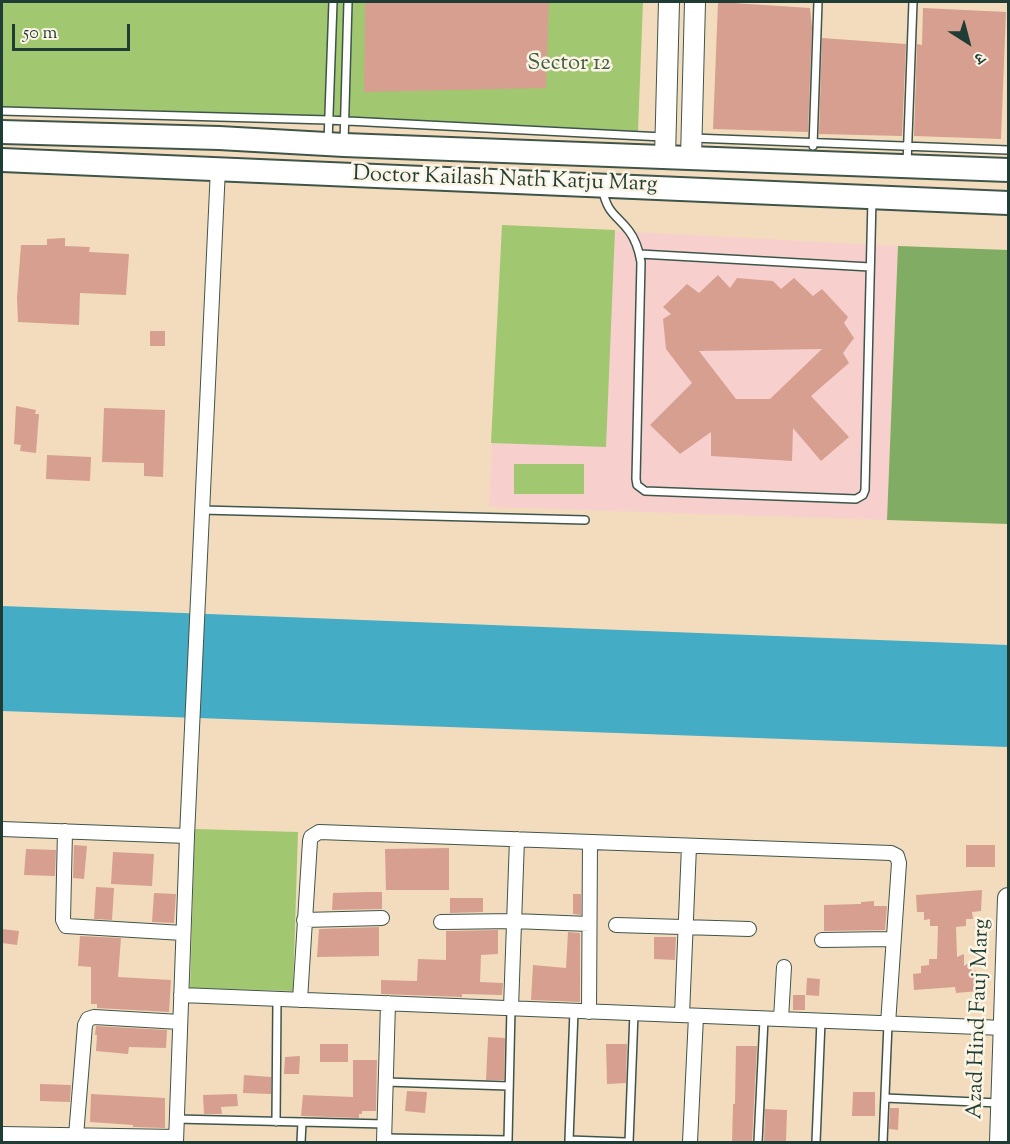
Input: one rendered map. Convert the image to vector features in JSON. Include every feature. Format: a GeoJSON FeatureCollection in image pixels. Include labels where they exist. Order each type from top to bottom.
{"type":"FeatureCollection","features":[{"type":"Feature","properties":{"kind":"main road","name":"Doctor Kailash Nath Katju Marg"},"geometry":{"type":"LineString","coordinates":[[2,132],[219,138],[406,147],[665,147],[907,157],[1008,170]]}},
{"type":"Feature","properties":{"kind":"main road"},"geometry":{"type":"LineString","coordinates":[[405,177],[406,147]]}},
{"type":"Feature","properties":{"kind":"main road","name":"Doctor Kailash Nath Katju Marg"},"geometry":{"type":"LineString","coordinates":[[2,160],[1008,203]]}},
{"type":"Feature","properties":{"kind":"street"},"geometry":{"type":"LineString","coordinates":[[665,147],[669,2]]}},
{"type":"Feature","properties":{"kind":"street"},"geometry":{"type":"LineString","coordinates":[[691,148],[695,2]]}},
{"type":"Feature","properties":{"kind":"street"},"geometry":{"type":"LineString","coordinates":[[2,1134],[52,1139],[76,1136],[176,1140],[187,836],[218,168]]}},
{"type":"Feature","properties":{"kind":"street"},"geometry":{"type":"LineString","coordinates":[[2,829],[187,836]]}},
{"type":"Feature","properties":{"kind":"street"},"geometry":{"type":"LineString","coordinates":[[66,831],[63,920],[66,926],[183,933]]}},
{"type":"Feature","properties":{"kind":"street"},"geometry":{"type":"LineString","coordinates":[[300,1000],[310,841],[311,837],[319,832],[891,852],[897,856],[899,863],[892,939],[888,1024]]}},
{"type":"Feature","properties":{"kind":"street"},"geometry":{"type":"LineString","coordinates":[[511,1008],[517,839]]}},
{"type":"Feature","properties":{"kind":"street"},"geometry":{"type":"LineString","coordinates":[[589,1012],[590,842]]}},
{"type":"Feature","properties":{"kind":"street"},"geometry":{"type":"LineString","coordinates":[[689,846],[686,927],[690,1143]]}},
{"type":"Feature","properties":{"kind":"street","name":"Azad Hind Fauj Marg"},"geometry":{"type":"LineString","coordinates":[[1000,1143],[1006,1053],[1004,1028],[1007,995],[1008,898]]}},
{"type":"Feature","properties":{"kind":"street"},"geometry":{"type":"LineString","coordinates":[[304,920],[382,918]]}},
{"type":"Feature","properties":{"kind":"street"},"geometry":{"type":"LineString","coordinates":[[441,922],[514,921],[590,924]]}},
{"type":"Feature","properties":{"kind":"street"},"geometry":{"type":"LineString","coordinates":[[616,926],[748,928]]}},
{"type":"Feature","properties":{"kind":"street"},"geometry":{"type":"LineString","coordinates":[[822,940],[892,939]]}},
{"type":"Feature","properties":{"kind":"street"},"geometry":{"type":"LineString","coordinates":[[781,1019],[784,967]]}},
{"type":"Feature","properties":{"kind":"street"},"geometry":{"type":"LineString","coordinates":[[181,995],[1004,1028]]}},
{"type":"Feature","properties":{"kind":"street"},"geometry":{"type":"LineString","coordinates":[[384,1135],[388,1004]]}},
{"type":"Feature","properties":{"kind":"street"},"geometry":{"type":"LineString","coordinates":[[76,1136],[85,1025],[88,1019],[94,1017],[180,1022]]}},
{"type":"Feature","properties":{"kind":"lane"},"geometry":{"type":"LineString","coordinates":[[333,2],[328,120],[336,145]]}},
{"type":"Feature","properties":{"kind":"lane"},"geometry":{"type":"LineString","coordinates":[[336,145],[345,121],[348,2]]}},
{"type":"Feature","properties":{"kind":"lane"},"geometry":{"type":"LineString","coordinates":[[813,154],[818,2]]}},
{"type":"Feature","properties":{"kind":"lane"},"geometry":{"type":"LineString","coordinates":[[913,2],[907,157],[1008,150]]}},
{"type":"Feature","properties":{"kind":"lane"},"geometry":{"type":"LineString","coordinates":[[2,111],[328,120],[665,147]]}},
{"type":"Feature","properties":{"kind":"lane"},"geometry":{"type":"LineString","coordinates":[[602,185],[605,203],[612,214],[629,231],[640,254],[636,479],[640,489],[645,491],[856,499],[861,497],[865,490],[872,197]]}},
{"type":"Feature","properties":{"kind":"lane"},"geometry":{"type":"LineString","coordinates":[[640,254],[870,267]]}},
{"type":"Feature","properties":{"kind":"lane"},"geometry":{"type":"LineString","coordinates":[[202,510],[585,520]]}},
{"type":"Feature","properties":{"kind":"lane"},"geometry":{"type":"LineString","coordinates":[[276,1122],[277,999]]}},
{"type":"Feature","properties":{"kind":"lane"},"geometry":{"type":"LineString","coordinates":[[177,1119],[302,1122],[384,1135],[508,1141],[511,1008]]}},
{"type":"Feature","properties":{"kind":"lane"},"geometry":{"type":"LineString","coordinates":[[574,1011],[569,1141],[627,1143],[634,1013]]}},
{"type":"Feature","properties":{"kind":"lane"},"geometry":{"type":"LineString","coordinates":[[758,1143],[764,1018]]}},
{"type":"Feature","properties":{"kind":"lane"},"geometry":{"type":"LineString","coordinates":[[816,1143],[821,1021]]}},
{"type":"Feature","properties":{"kind":"lane"},"geometry":{"type":"LineString","coordinates":[[883,1143],[888,1024]]}},
{"type":"Feature","properties":{"kind":"lane"},"geometry":{"type":"LineString","coordinates":[[386,1082],[509,1086]]}},
{"type":"Feature","properties":{"kind":"lane"},"geometry":{"type":"LineString","coordinates":[[885,1098],[1001,1103]]}},
{"type":"Feature","properties":{"kind":"lane"},"geometry":{"type":"LineString","coordinates":[[301,1143],[302,1122]]}},
{"type":"Feature","properties":{"kind":"shaded area"},"geometry":{"type":"Polygon","coordinates":[[[502,225],[898,246],[887,520],[489,507],[502,225]]]}},
{"type":"Feature","properties":{"kind":"green space","name":"Sector 12"},"geometry":{"type":"Polygon","coordinates":[[[2,2],[643,2],[638,131],[2,108],[2,2]]]}},
{"type":"Feature","properties":{"kind":"green space"},"geometry":{"type":"Polygon","coordinates":[[[502,225],[615,230],[606,447],[491,443],[502,225]]]}},
{"type":"Feature","properties":{"kind":"green space"},"geometry":{"type":"Polygon","coordinates":[[[898,246],[1008,250],[1008,524],[887,520],[898,246]]]}},
{"type":"Feature","properties":{"kind":"green space"},"geometry":{"type":"Polygon","coordinates":[[[514,464],[584,464],[584,494],[514,494],[514,464]]]}},
{"type":"Feature","properties":{"kind":"green space"},"geometry":{"type":"Polygon","coordinates":[[[195,829],[298,832],[293,991],[190,988],[195,829]]]}},
{"type":"Feature","properties":{"kind":"water"},"geometry":{"type":"Polygon","coordinates":[[[2,606],[1008,645],[1008,747],[2,711],[2,606]]]}},
{"type":"Feature","properties":{"kind":"building"},"geometry":{"type":"Polygon","coordinates":[[[365,2],[549,2],[546,88],[364,92],[365,2]]]}},
{"type":"Feature","properties":{"kind":"building"},"geometry":{"type":"Polygon","coordinates":[[[718,2],[810,8],[812,27],[808,132],[713,129],[718,2]]]}},
{"type":"Feature","properties":{"kind":"building"},"geometry":{"type":"Polygon","coordinates":[[[923,8],[1006,12],[1001,139],[914,136],[917,44],[922,45],[923,8]]]}},
{"type":"Feature","properties":{"kind":"building"},"geometry":{"type":"Polygon","coordinates":[[[822,38],[906,44],[902,136],[819,134],[822,38]]]}},
{"type":"Feature","properties":{"kind":"building"},"geometry":{"type":"Polygon","coordinates":[[[65,238],[65,246],[90,247],[89,252],[129,254],[126,295],[80,293],[79,325],[18,322],[17,298],[21,245],[47,245],[47,239],[65,238]]]}},
{"type":"Feature","properties":{"kind":"building"},"geometry":{"type":"Polygon","coordinates":[[[718,275],[730,288],[737,278],[773,281],[781,289],[794,278],[813,296],[822,289],[848,317],[844,323],[854,338],[843,353],[849,363],[811,396],[849,437],[821,461],[793,428],[792,461],[711,456],[711,432],[680,454],[650,425],[692,383],[666,349],[663,319],[671,314],[663,307],[687,284],[699,293],[718,275]],[[822,349],[699,351],[736,399],[770,399],[822,349]]]}},
{"type":"Feature","properties":{"kind":"building"},"geometry":{"type":"Polygon","coordinates":[[[150,331],[165,331],[165,346],[150,346],[150,331]]]}},
{"type":"Feature","properties":{"kind":"building"},"geometry":{"type":"Polygon","coordinates":[[[16,406],[36,410],[35,414],[39,414],[36,453],[20,451],[21,445],[14,444],[16,406]]]}},
{"type":"Feature","properties":{"kind":"building"},"geometry":{"type":"Polygon","coordinates":[[[104,408],[165,410],[163,477],[144,476],[144,463],[102,462],[104,408]]]}},
{"type":"Feature","properties":{"kind":"building"},"geometry":{"type":"Polygon","coordinates":[[[47,455],[91,457],[90,481],[46,479],[47,455]]]}},
{"type":"Feature","properties":{"kind":"building"},"geometry":{"type":"Polygon","coordinates":[[[74,845],[87,846],[84,879],[73,878],[74,845]]]}},
{"type":"Feature","properties":{"kind":"building"},"geometry":{"type":"Polygon","coordinates":[[[966,845],[995,845],[995,867],[966,867],[966,845]]]}},
{"type":"Feature","properties":{"kind":"building"},"geometry":{"type":"Polygon","coordinates":[[[449,848],[449,890],[386,890],[385,849],[449,848]]]}},
{"type":"Feature","properties":{"kind":"building"},"geometry":{"type":"Polygon","coordinates":[[[26,849],[56,850],[55,876],[24,875],[26,849]]]}},
{"type":"Feature","properties":{"kind":"building"},"geometry":{"type":"Polygon","coordinates":[[[113,852],[154,854],[152,886],[111,884],[113,852]]]}},
{"type":"Feature","properties":{"kind":"building"},"geometry":{"type":"Polygon","coordinates":[[[96,887],[114,888],[112,920],[94,919],[96,887]]]}},
{"type":"Feature","properties":{"kind":"building"},"geometry":{"type":"Polygon","coordinates":[[[982,890],[981,911],[972,912],[973,919],[966,919],[966,926],[956,927],[957,957],[964,954],[964,966],[970,962],[972,973],[976,970],[979,991],[956,993],[955,987],[914,990],[913,974],[921,973],[921,966],[929,965],[929,959],[937,959],[938,926],[930,926],[930,919],[924,920],[924,912],[917,912],[916,895],[982,890]]]}},
{"type":"Feature","properties":{"kind":"building"},"geometry":{"type":"Polygon","coordinates":[[[382,892],[382,909],[332,910],[333,893],[382,892]]]}},
{"type":"Feature","properties":{"kind":"building"},"geometry":{"type":"Polygon","coordinates":[[[154,893],[176,894],[174,923],[152,922],[154,893]]]}},
{"type":"Feature","properties":{"kind":"building"},"geometry":{"type":"Polygon","coordinates":[[[573,894],[581,894],[581,915],[573,914],[573,894]]]}},
{"type":"Feature","properties":{"kind":"building"},"geometry":{"type":"Polygon","coordinates":[[[450,898],[483,898],[483,912],[450,913],[450,898]]]}},
{"type":"Feature","properties":{"kind":"building"},"geometry":{"type":"Polygon","coordinates":[[[874,901],[874,906],[887,906],[885,930],[824,931],[824,905],[861,904],[861,902],[874,901]]]}},
{"type":"Feature","properties":{"kind":"building"},"geometry":{"type":"Polygon","coordinates":[[[379,927],[379,956],[317,957],[319,929],[379,927]]]}},
{"type":"Feature","properties":{"kind":"building"},"geometry":{"type":"Polygon","coordinates":[[[2,929],[19,931],[17,945],[2,943],[2,929]]]}},
{"type":"Feature","properties":{"kind":"building"},"geometry":{"type":"Polygon","coordinates":[[[498,930],[498,954],[481,955],[480,982],[503,983],[502,995],[462,994],[462,997],[381,994],[381,980],[417,981],[418,959],[446,960],[446,931],[498,930]]]}},
{"type":"Feature","properties":{"kind":"building"},"geometry":{"type":"Polygon","coordinates":[[[568,932],[580,933],[580,1002],[531,1000],[533,965],[566,968],[568,932]]]}},
{"type":"Feature","properties":{"kind":"building"},"geometry":{"type":"Polygon","coordinates":[[[80,936],[121,938],[118,977],[171,980],[169,1012],[97,1008],[97,1004],[91,1004],[91,967],[78,966],[80,936]]]}},
{"type":"Feature","properties":{"kind":"building"},"geometry":{"type":"Polygon","coordinates":[[[654,937],[676,937],[675,960],[654,959],[654,937]]]}},
{"type":"Feature","properties":{"kind":"building"},"geometry":{"type":"Polygon","coordinates":[[[807,978],[820,979],[819,996],[806,995],[807,978]]]}},
{"type":"Feature","properties":{"kind":"building"},"geometry":{"type":"Polygon","coordinates":[[[793,995],[805,995],[805,1010],[793,1010],[793,995]]]}},
{"type":"Feature","properties":{"kind":"building"},"geometry":{"type":"Polygon","coordinates":[[[96,1026],[167,1030],[166,1048],[129,1047],[128,1054],[96,1051],[96,1026]]]}},
{"type":"Feature","properties":{"kind":"building"},"geometry":{"type":"Polygon","coordinates":[[[488,1037],[505,1038],[504,1080],[486,1080],[488,1037]]]}},
{"type":"Feature","properties":{"kind":"building"},"geometry":{"type":"Polygon","coordinates":[[[320,1044],[348,1044],[348,1062],[320,1062],[320,1044]]]}},
{"type":"Feature","properties":{"kind":"building"},"geometry":{"type":"Polygon","coordinates":[[[606,1044],[627,1044],[626,1083],[607,1084],[606,1044]]]}},
{"type":"Feature","properties":{"kind":"building"},"geometry":{"type":"Polygon","coordinates":[[[736,1046],[757,1046],[752,1143],[732,1143],[736,1046]]]}},
{"type":"Feature","properties":{"kind":"building"},"geometry":{"type":"Polygon","coordinates":[[[300,1056],[299,1074],[284,1074],[285,1057],[300,1056]]]}},
{"type":"Feature","properties":{"kind":"building"},"geometry":{"type":"Polygon","coordinates":[[[353,1060],[377,1060],[376,1111],[362,1111],[359,1118],[301,1116],[303,1095],[353,1097],[353,1060]]]}},
{"type":"Feature","properties":{"kind":"building"},"geometry":{"type":"Polygon","coordinates":[[[244,1075],[271,1077],[271,1094],[243,1093],[244,1075]]]}},
{"type":"Feature","properties":{"kind":"building"},"geometry":{"type":"Polygon","coordinates":[[[40,1084],[71,1085],[70,1102],[40,1101],[40,1084]]]}},
{"type":"Feature","properties":{"kind":"building"},"geometry":{"type":"Polygon","coordinates":[[[407,1091],[427,1092],[425,1113],[405,1111],[407,1091]]]}},
{"type":"Feature","properties":{"kind":"building"},"geometry":{"type":"Polygon","coordinates":[[[853,1092],[875,1092],[875,1116],[852,1116],[853,1092]]]}},
{"type":"Feature","properties":{"kind":"building"},"geometry":{"type":"Polygon","coordinates":[[[91,1094],[165,1098],[165,1128],[90,1122],[91,1094]]]}},
{"type":"Feature","properties":{"kind":"building"},"geometry":{"type":"Polygon","coordinates":[[[237,1094],[238,1106],[221,1107],[222,1114],[204,1114],[203,1095],[237,1094]]]}},
{"type":"Feature","properties":{"kind":"building"},"geometry":{"type":"Polygon","coordinates":[[[890,1108],[899,1108],[898,1130],[889,1129],[890,1108]]]}},
{"type":"Feature","properties":{"kind":"building"},"geometry":{"type":"Polygon","coordinates":[[[765,1109],[787,1110],[786,1143],[764,1143],[765,1109]]]}}]}
